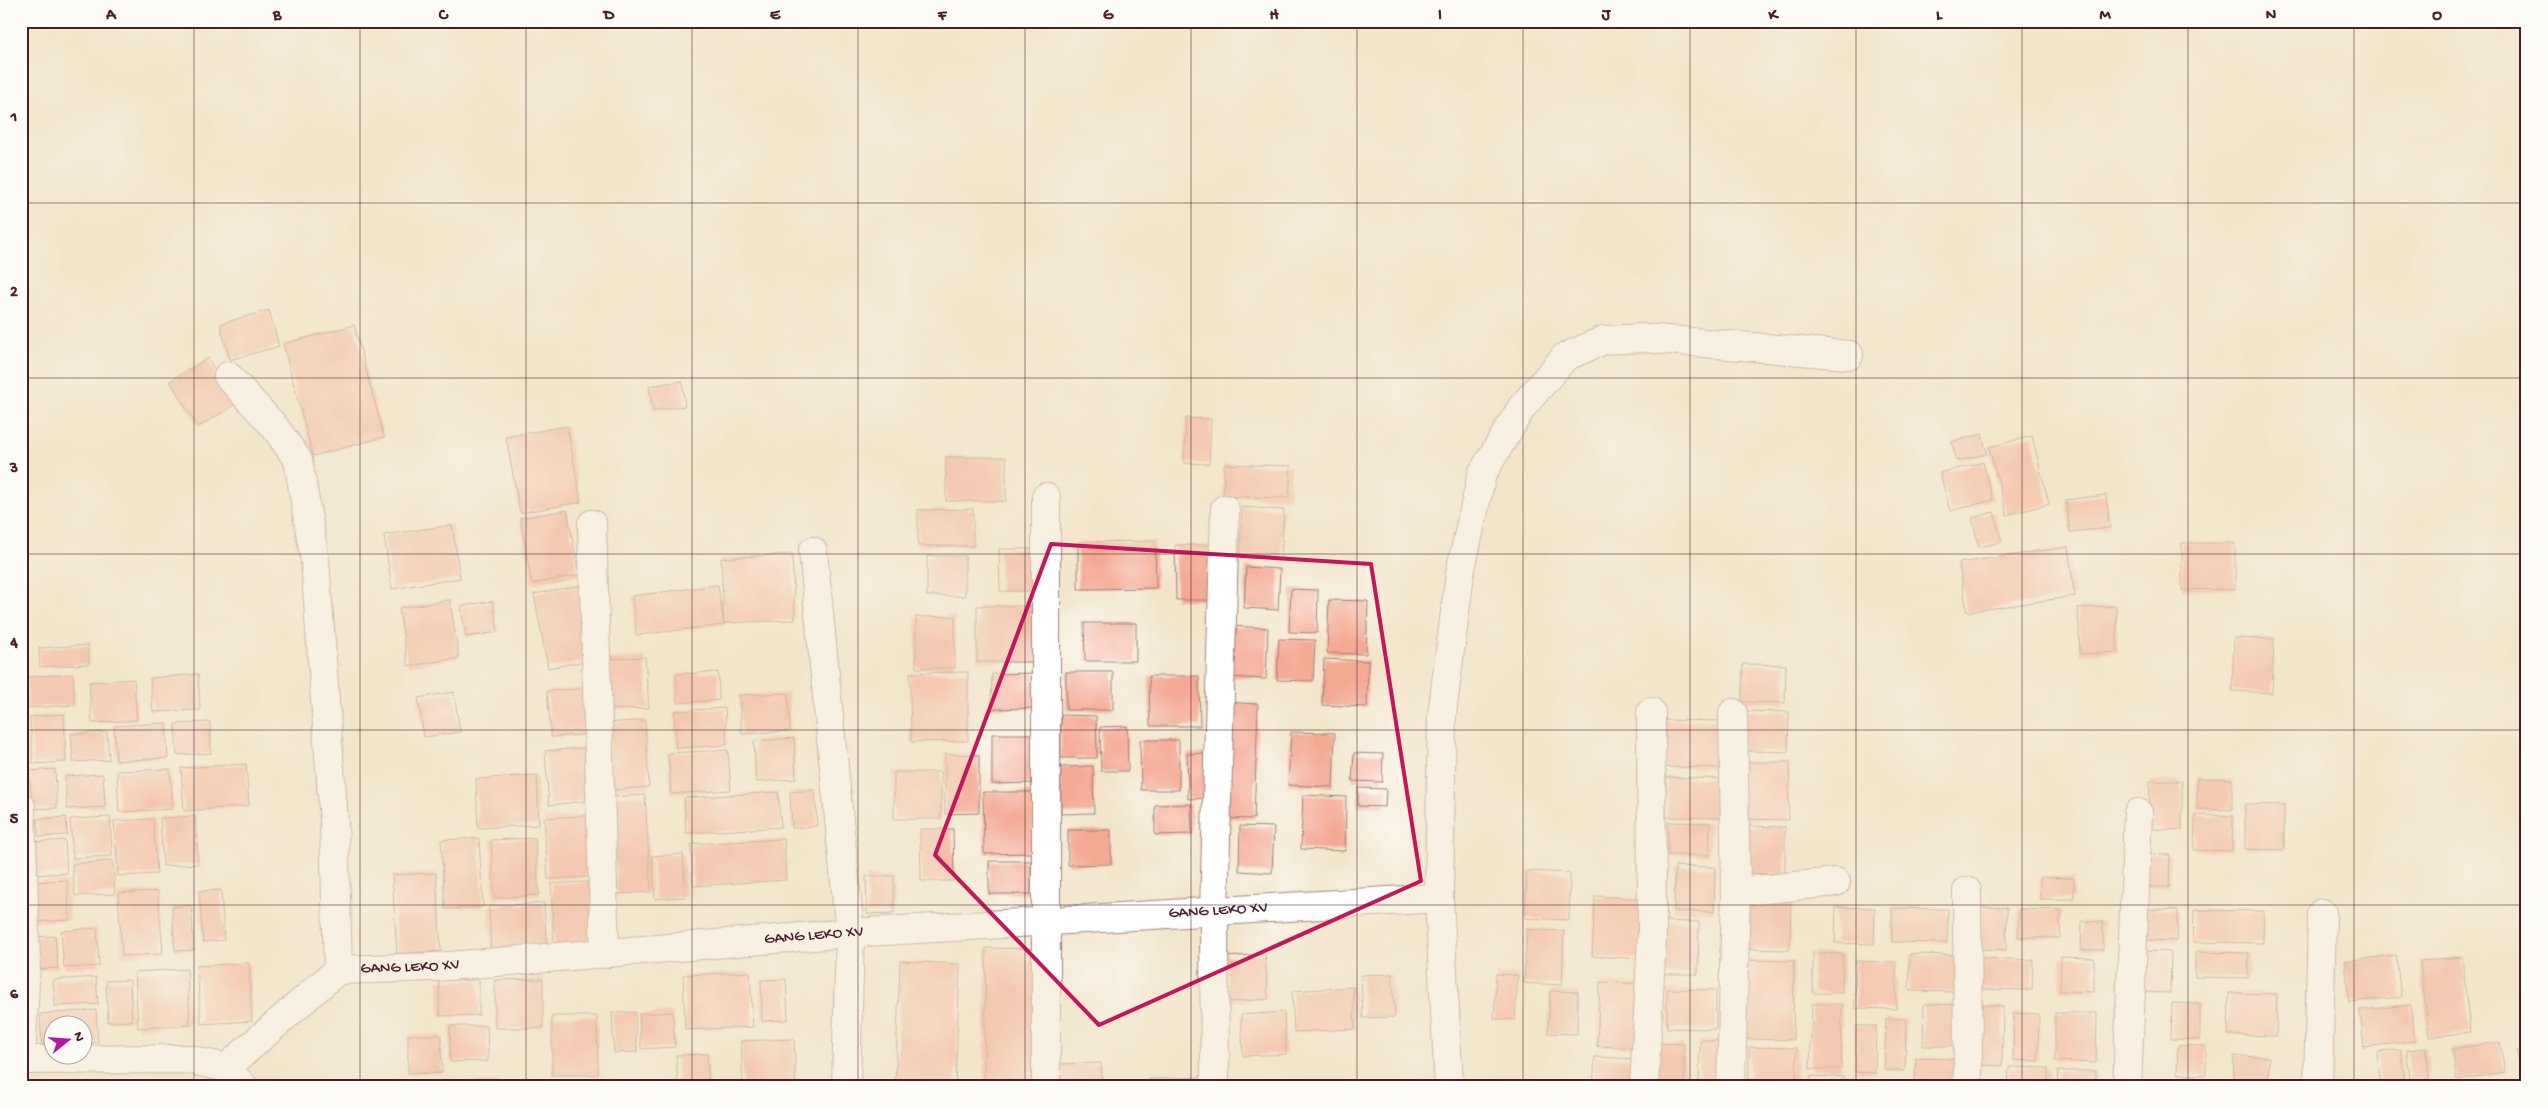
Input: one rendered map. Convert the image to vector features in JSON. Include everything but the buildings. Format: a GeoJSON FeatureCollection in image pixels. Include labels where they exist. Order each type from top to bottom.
{"type":"FeatureCollection","features":[{"type":"Feature","properties":{"kind":"street"},"geometry":{"type":"LineString","coordinates":[[1449,1087],[1439,898],[1442,714],[1460,573],[1482,474],[1522,407],[1565,357],[1604,340],[1644,338],[1849,355]]}},
{"type":"Feature","properties":{"kind":"street"},"geometry":{"type":"LineString","coordinates":[[228,376],[274,426],[298,460],[315,570],[334,823],[338,970]]}},
{"type":"Feature","properties":{"kind":"street"},"geometry":{"type":"LineString","coordinates":[[1046,496],[1046,1087]]}},
{"type":"Feature","properties":{"kind":"street"},"geometry":{"type":"LineString","coordinates":[[1215,1087],[1214,912],[1225,509]]}},
{"type":"Feature","properties":{"kind":"street"},"geometry":{"type":"LineString","coordinates":[[592,524],[605,954]]}},
{"type":"Feature","properties":{"kind":"street"},"geometry":{"type":"LineString","coordinates":[[813,550],[850,933],[846,1087]]}},
{"type":"Feature","properties":{"kind":"street"},"geometry":{"type":"LineString","coordinates":[[1644,1087],[1652,937],[1651,712]]}},
{"type":"Feature","properties":{"kind":"street"},"geometry":{"type":"LineString","coordinates":[[1731,1087],[1736,892],[1733,713]]}},
{"type":"Feature","properties":{"kind":"street"},"geometry":{"type":"LineString","coordinates":[[21,807],[26,962],[21,1060],[188,1059],[235,1078]]}},
{"type":"Feature","properties":{"kind":"street"},"geometry":{"type":"LineString","coordinates":[[2127,1087],[2138,813]]}},
{"type":"Feature","properties":{"kind":"street"},"geometry":{"type":"LineString","coordinates":[[1736,892],[1836,882]]}},
{"type":"Feature","properties":{"kind":"street"},"geometry":{"type":"LineString","coordinates":[[1968,891],[1968,1087]]}},
{"type":"Feature","properties":{"kind":"street","name":"GANG LEKO XV"},"geometry":{"type":"LineString","coordinates":[[235,1078],[338,970],[436,967],[850,933],[1439,898]]}},
{"type":"Feature","properties":{"kind":"street"},"geometry":{"type":"LineString","coordinates":[[2318,1087],[2322,913]]}},
{"type":"Feature","properties":{"kind":"highlighted area"},"geometry":{"type":"Polygon","coordinates":[[[1051,544],[1371,564],[1421,881],[1099,1025],[935,855],[1051,544]]]}}]}
